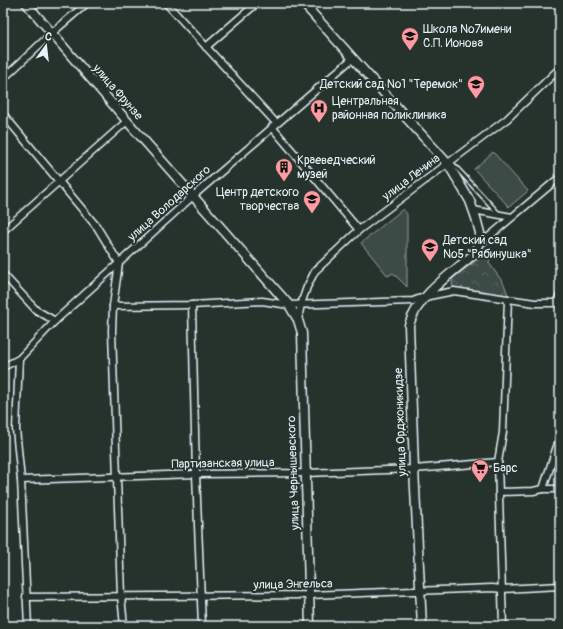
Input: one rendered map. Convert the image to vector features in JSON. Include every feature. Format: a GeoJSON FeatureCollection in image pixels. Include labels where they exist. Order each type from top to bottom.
{"type":"FeatureCollection","features":[{"type":"Feature","properties":{"kind":"street","name":"улица Фрунзе"},"geometry":{"type":"LineString","coordinates":[[26,3],[127,121],[289,305]]}},
{"type":"Feature","properties":{"kind":"street"},"geometry":{"type":"LineString","coordinates":[[3,79],[52,33],[87,3]]}},
{"type":"Feature","properties":{"kind":"street"},"geometry":{"type":"LineString","coordinates":[[166,3],[274,125],[360,230]]}},
{"type":"Feature","properties":{"kind":"street"},"geometry":{"type":"LineString","coordinates":[[206,47],[257,3]]}},
{"type":"Feature","properties":{"kind":"street"},"geometry":{"type":"LineString","coordinates":[[304,3],[449,163],[470,201],[480,233],[480,245]]}},
{"type":"Feature","properties":{"kind":"street","name":"улица Володарского"},"geometry":{"type":"LineString","coordinates":[[3,367],[19,359],[55,321],[193,196],[354,58]]}},
{"type":"Feature","properties":{"kind":"street","name":"улица Ленина"},"geometry":{"type":"LineString","coordinates":[[298,320],[300,304],[315,271],[360,230],[507,119],[560,68]]}},
{"type":"Feature","properties":{"kind":"street"},"geometry":{"type":"LineString","coordinates":[[3,114],[97,227],[120,263],[113,306],[112,331],[121,596],[124,626]]}},
{"type":"Feature","properties":{"kind":"street"},"geometry":{"type":"LineString","coordinates":[[3,231],[127,121]]}},
{"type":"Feature","properties":{"kind":"street"},"geometry":{"type":"LineString","coordinates":[[480,245],[560,177]]}},
{"type":"Feature","properties":{"kind":"street"},"geometry":{"type":"LineString","coordinates":[[473,210],[512,217]]}},
{"type":"Feature","properties":{"kind":"street","name":"улица Орджоникидзе"},"geometry":{"type":"LineString","coordinates":[[422,626],[414,469],[409,325],[412,316],[424,297],[474,254],[480,245]]}},
{"type":"Feature","properties":{"kind":"street"},"geometry":{"type":"LineString","coordinates":[[3,274],[36,310],[55,321]]}},
{"type":"Feature","properties":{"kind":"street"},"geometry":{"type":"LineString","coordinates":[[113,306],[192,305],[262,301],[289,305],[413,301],[424,297],[454,292],[535,303],[558,303],[560,295]]}},
{"type":"Feature","properties":{"kind":"street"},"geometry":{"type":"LineString","coordinates":[[502,626],[498,462],[503,432],[508,299]]}},
{"type":"Feature","properties":{"kind":"street"},"geometry":{"type":"LineString","coordinates":[[192,305],[196,474],[202,626]]}},
{"type":"Feature","properties":{"kind":"street","name":"улица Чернышевского"},"geometry":{"type":"LineString","coordinates":[[289,305],[298,320],[302,333],[310,626]]}},
{"type":"Feature","properties":{"kind":"street"},"geometry":{"type":"LineString","coordinates":[[19,359],[16,428],[21,480],[28,626]]}},
{"type":"Feature","properties":{"kind":"street"},"geometry":{"type":"LineString","coordinates":[[543,489],[560,437]]}},
{"type":"Feature","properties":{"kind":"street","name":"Партизанская улица"},"geometry":{"type":"LineString","coordinates":[[21,480],[414,469],[498,462]]}},
{"type":"Feature","properties":{"kind":"street"},"geometry":{"type":"LineString","coordinates":[[499,492],[560,489]]}},
{"type":"Feature","properties":{"kind":"street","name":"улица Энгельса"},"geometry":{"type":"LineString","coordinates":[[26,597],[309,595],[560,586]]}},
{"type":"Feature","properties":{"kind":"lane"},"geometry":{"type":"LineString","coordinates":[[449,163],[500,215]]}},
{"type":"Feature","properties":{"kind":"green space"},"geometry":{"type":"Polygon","coordinates":[[[493,152],[528,191],[509,207],[474,169],[493,152]]]}},
{"type":"Feature","properties":{"kind":"green space"},"geometry":{"type":"Polygon","coordinates":[[[403,209],[407,214],[407,287],[393,273],[388,276],[361,243],[403,209]]]}},
{"type":"Feature","properties":{"kind":"green space"},"geometry":{"type":"Polygon","coordinates":[[[485,254],[490,256],[489,263],[504,284],[508,295],[455,289],[452,285],[453,278],[485,254]]]}},
{"type":"Feature","properties":{"kind":"place","name":"Школа №7имени С.П. Ионова"},"geometry":{"type":"Point","coordinates":[410,51]}},
{"type":"Feature","properties":{"kind":"place","name":"Детский сад №1 \"Теремок\""},"geometry":{"type":"Point","coordinates":[476,99]}},
{"type":"Feature","properties":{"kind":"place","name":"Центральная районная поликлиника"},"geometry":{"type":"Point","coordinates":[319,123]}},
{"type":"Feature","properties":{"kind":"place","name":"Краеведческий музей"},"geometry":{"type":"Point","coordinates":[284,182]}},
{"type":"Feature","properties":{"kind":"place","name":"Центр детского творчества"},"geometry":{"type":"Point","coordinates":[312,214]}},
{"type":"Feature","properties":{"kind":"place","name":"Детский сад №5 \"Рябинушка\""},"geometry":{"type":"Point","coordinates":[430,262]}},
{"type":"Feature","properties":{"kind":"place","name":"Барс"},"geometry":{"type":"Point","coordinates":[480,483]}}]}
